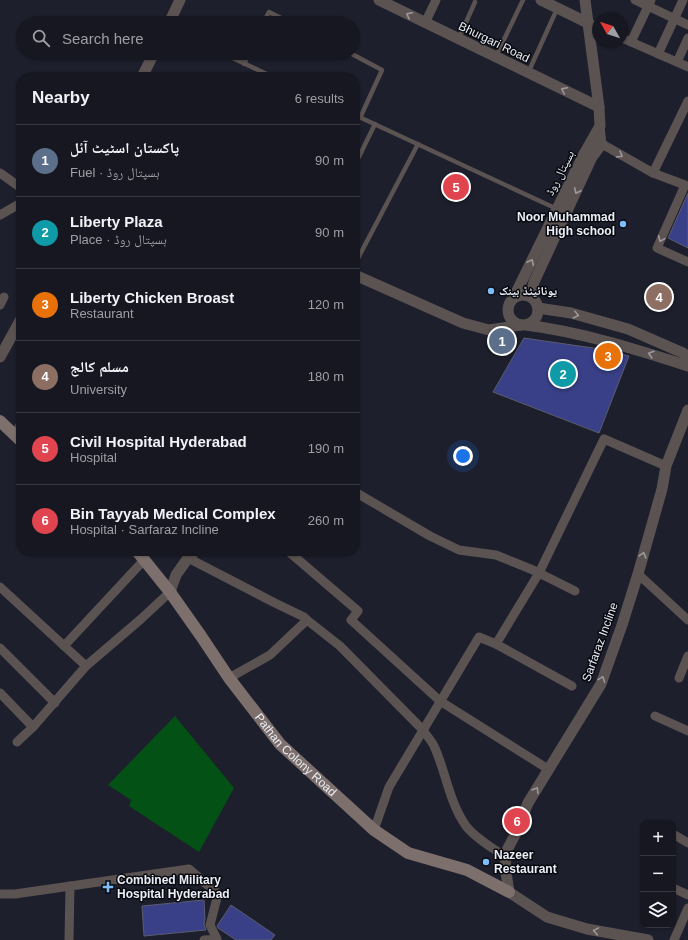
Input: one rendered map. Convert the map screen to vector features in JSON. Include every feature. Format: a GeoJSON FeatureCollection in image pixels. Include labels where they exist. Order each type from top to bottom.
{"type":"FeatureCollection","features":[{"type":"Feature","properties":{"kind":"main road"},"geometry":{"type":"LineString","coordinates":[[0,422],[16,437]]}},
{"type":"Feature","properties":{"kind":"main road","name":"Pathan Colony Road"},"geometry":{"type":"LineString","coordinates":[[141,556],[170,592],[229,678],[280,744],[374,830],[408,853],[467,870],[509,892]]}},
{"type":"Feature","properties":{"kind":"street"},"geometry":{"type":"LineString","coordinates":[[172,16],[180,0]]}},
{"type":"Feature","properties":{"kind":"street","name":"Bhurgari Road"},"geometry":{"type":"LineString","coordinates":[[379,0],[599,108]]}},
{"type":"Feature","properties":{"kind":"street"},"geometry":{"type":"LineString","coordinates":[[425,23],[436,0]]}},
{"type":"Feature","properties":{"kind":"street"},"geometry":{"type":"LineString","coordinates":[[541,0],[592,25]]}},
{"type":"Feature","properties":{"kind":"street"},"geometry":{"type":"LineString","coordinates":[[585,0],[592,22]]}},
{"type":"Feature","properties":{"kind":"street"},"geometry":{"type":"LineString","coordinates":[[635,0],[649,3],[674,19],[688,25]]}},
{"type":"Feature","properties":{"kind":"street"},"geometry":{"type":"LineString","coordinates":[[658,54],[683,0]]}},
{"type":"Feature","properties":{"kind":"street"},"geometry":{"type":"LineString","coordinates":[[631,42],[649,3]]}},
{"type":"Feature","properties":{"kind":"street"},"geometry":{"type":"LineString","coordinates":[[676,62],[688,38]]}},
{"type":"Feature","properties":{"kind":"street"},"geometry":{"type":"LineString","coordinates":[[628,41],[688,67]]}},
{"type":"Feature","properties":{"kind":"street"},"geometry":{"type":"LineString","coordinates":[[595,48],[602,144],[654,173],[686,186],[656,248],[688,262]]}},
{"type":"Feature","properties":{"kind":"street"},"geometry":{"type":"LineString","coordinates":[[144,72],[150,60]]}},
{"type":"Feature","properties":{"kind":"street"},"geometry":{"type":"LineString","coordinates":[[654,173],[688,101]]}},
{"type":"Feature","properties":{"kind":"street","name":"ہسپتال روڈ"},"geometry":{"type":"LineString","coordinates":[[514,297],[584,154],[600,126]]}},
{"type":"Feature","properties":{"kind":"street","name":"ہسپتال روڈ"},"geometry":{"type":"LineString","coordinates":[[533,298],[532,290],[534,282],[592,157],[602,144]]}},
{"type":"Feature","properties":{"kind":"street"},"geometry":{"type":"LineString","coordinates":[[0,173],[16,184]]}},
{"type":"Feature","properties":{"kind":"street"},"geometry":{"type":"LineString","coordinates":[[0,214],[16,206]]}},
{"type":"Feature","properties":{"kind":"street"},"geometry":{"type":"LineString","coordinates":[[360,277],[463,323],[489,330],[523,325],[530,323],[536,317],[538,312],[536,302],[533,298],[524,294],[514,297],[509,303],[508,311],[510,319],[517,324],[523,325],[544,327],[614,343],[688,366]]}},
{"type":"Feature","properties":{"kind":"street"},"geometry":{"type":"LineString","coordinates":[[538,308],[572,313],[628,329],[683,353],[688,357]]}},
{"type":"Feature","properties":{"kind":"street"},"geometry":{"type":"LineString","coordinates":[[478,328],[489,328],[498,322],[508,311]]}},
{"type":"Feature","properties":{"kind":"street"},"geometry":{"type":"LineString","coordinates":[[0,357],[16,328]]}},
{"type":"Feature","properties":{"kind":"street","name":"Sarfaraz Incline"},"geometry":{"type":"LineString","coordinates":[[509,892],[505,866],[507,850],[528,803],[601,684],[622,626],[638,574],[662,489],[666,466],[688,410]]}},
{"type":"Feature","properties":{"kind":"street"},"geometry":{"type":"LineString","coordinates":[[496,644],[539,573],[604,439],[666,466]]}},
{"type":"Feature","properties":{"kind":"street"},"geometry":{"type":"LineString","coordinates":[[360,495],[430,536],[459,550],[496,555],[539,573],[575,591]]}},
{"type":"Feature","properties":{"kind":"street"},"geometry":{"type":"LineString","coordinates":[[64,646],[139,556]]}},
{"type":"Feature","properties":{"kind":"street"},"geometry":{"type":"LineString","coordinates":[[17,742],[33,727],[86,666],[170,592],[176,575],[190,556]]}},
{"type":"Feature","properties":{"kind":"street"},"geometry":{"type":"LineString","coordinates":[[195,556],[275,603],[304,617],[340,646],[423,730],[433,744],[454,804],[466,826],[474,834],[505,857]]}},
{"type":"Feature","properties":{"kind":"street"},"geometry":{"type":"LineString","coordinates":[[294,556],[358,611],[351,620],[440,701],[548,769]]}},
{"type":"Feature","properties":{"kind":"street"},"geometry":{"type":"LineString","coordinates":[[638,574],[688,620]]}},
{"type":"Feature","properties":{"kind":"street"},"geometry":{"type":"LineString","coordinates":[[0,587],[86,666]]}},
{"type":"Feature","properties":{"kind":"street"},"geometry":{"type":"LineString","coordinates":[[229,678],[270,655],[306,620]]}},
{"type":"Feature","properties":{"kind":"street"},"geometry":{"type":"LineString","coordinates":[[374,830],[389,787],[479,637],[496,644],[572,686]]}},
{"type":"Feature","properties":{"kind":"street"},"geometry":{"type":"LineString","coordinates":[[0,648],[55,702]]}},
{"type":"Feature","properties":{"kind":"street"},"geometry":{"type":"LineString","coordinates":[[679,678],[688,656]]}},
{"type":"Feature","properties":{"kind":"street"},"geometry":{"type":"LineString","coordinates":[[0,693],[33,727]]}},
{"type":"Feature","properties":{"kind":"street"},"geometry":{"type":"LineString","coordinates":[[655,716],[688,731]]}},
{"type":"Feature","properties":{"kind":"street"},"geometry":{"type":"LineString","coordinates":[[676,836],[688,842]]}},
{"type":"Feature","properties":{"kind":"street"},"geometry":{"type":"LineString","coordinates":[[0,894],[15,894],[189,869],[218,894],[210,925],[218,939],[204,940]]}},
{"type":"Feature","properties":{"kind":"street"},"geometry":{"type":"LineString","coordinates":[[69,940],[70,886]]}},
{"type":"Feature","properties":{"kind":"street"},"geometry":{"type":"LineString","coordinates":[[676,889],[688,895]]}},
{"type":"Feature","properties":{"kind":"street"},"geometry":{"type":"LineString","coordinates":[[509,892],[547,917],[587,929],[648,940]]}},
{"type":"Feature","properties":{"kind":"street"},"geometry":{"type":"LineString","coordinates":[[674,940],[688,908]]}},
{"type":"Feature","properties":{"kind":"lane"},"geometry":{"type":"LineString","coordinates":[[495,57],[523,0]]}},
{"type":"Feature","properties":{"kind":"lane"},"geometry":{"type":"LineString","coordinates":[[458,39],[475,2]]}},
{"type":"Feature","properties":{"kind":"lane"},"geometry":{"type":"LineString","coordinates":[[528,73],[557,8]]}},
{"type":"Feature","properties":{"kind":"lane"},"geometry":{"type":"LineString","coordinates":[[266,16],[268,12],[276,16]]}},
{"type":"Feature","properties":{"kind":"lane"},"geometry":{"type":"LineString","coordinates":[[360,58],[382,70],[360,118],[557,209]]}},
{"type":"Feature","properties":{"kind":"lane"},"geometry":{"type":"LineString","coordinates":[[236,60],[262,72]]}},
{"type":"Feature","properties":{"kind":"lane"},"geometry":{"type":"LineString","coordinates":[[244,64],[246,60]]}},
{"type":"Feature","properties":{"kind":"lane"},"geometry":{"type":"LineString","coordinates":[[360,155],[375,124]]}},
{"type":"Feature","properties":{"kind":"lane"},"geometry":{"type":"LineString","coordinates":[[360,254],[418,144]]}},
{"type":"Feature","properties":{"kind":"green space"},"geometry":{"type":"Polygon","coordinates":[[[175,716],[234,788],[199,852],[129,806],[131,800],[108,785],[175,716]]]}},
{"type":"Feature","properties":{"kind":"building"},"geometry":{"type":"Polygon","coordinates":[[[688,193],[688,248],[668,238],[688,193]]]}},
{"type":"Feature","properties":{"kind":"building"},"geometry":{"type":"Polygon","coordinates":[[[524,338],[600,349],[629,356],[599,433],[493,392],[524,338]]]}},
{"type":"Feature","properties":{"kind":"building"},"geometry":{"type":"Polygon","coordinates":[[[204,900],[204,924],[206,930],[144,936],[142,906],[204,900]]]}},
{"type":"Feature","properties":{"kind":"building"},"geometry":{"type":"Polygon","coordinates":[[[231,905],[275,935],[271,940],[236,940],[218,928],[217,926],[231,905]]]}},
{"type":"Feature","properties":{"kind":"place","name":"Civil Hospital Hyderabad"},"geometry":{"type":"Point","coordinates":[456,187]}},
{"type":"Feature","properties":{"kind":"place","name":"Noor Muhammad High school"},"geometry":{"type":"Point","coordinates":[623,224]}},
{"type":"Feature","properties":{"kind":"place","name":"یونائیٹڈ بینک"},"geometry":{"type":"Point","coordinates":[491,291]}},
{"type":"Feature","properties":{"kind":"place","name":"مسلم کالج"},"geometry":{"type":"Point","coordinates":[659,297]}},
{"type":"Feature","properties":{"kind":"place","name":"پاکستان اسٹیٹ آئل"},"geometry":{"type":"Point","coordinates":[502,341]}},
{"type":"Feature","properties":{"kind":"place","name":"Liberty Chicken Broast"},"geometry":{"type":"Point","coordinates":[608,356]}},
{"type":"Feature","properties":{"kind":"place","name":"Liberty Plaza"},"geometry":{"type":"Point","coordinates":[563,374]}},
{"type":"Feature","properties":{"kind":"place","name":"Bin Tayyab Medical Complex"},"geometry":{"type":"Point","coordinates":[517,821]}},
{"type":"Feature","properties":{"kind":"place","name":"Nazeer Restaurant"},"geometry":{"type":"Point","coordinates":[486,862]}},
{"type":"Feature","properties":{"kind":"place","name":"Combined Military Hospital Hyderabad"},"geometry":{"type":"Point","coordinates":[108,887]}}]}
